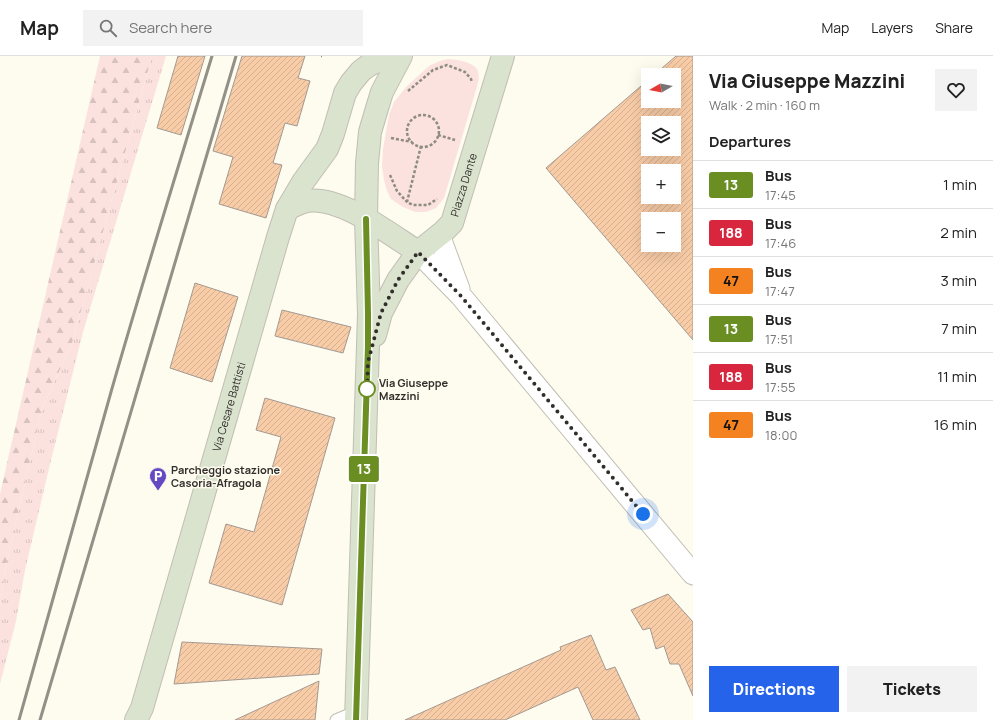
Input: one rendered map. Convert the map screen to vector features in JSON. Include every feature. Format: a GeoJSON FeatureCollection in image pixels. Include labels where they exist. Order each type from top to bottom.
{"type":"FeatureCollection","features":[{"type":"Feature","properties":{"kind":"street"},"geometry":{"type":"LineString","coordinates":[[287,209],[303,182],[327,149],[345,93],[363,63],[369,65],[389,56]]}},
{"type":"Feature","properties":{"kind":"street"},"geometry":{"type":"LineString","coordinates":[[356,715],[368,362],[366,219],[367,163],[370,132],[382,92],[401,56]]}},
{"type":"Feature","properties":{"kind":"street","name":"Piazza Dante"},"geometry":{"type":"LineString","coordinates":[[418,252],[452,223],[497,58]]}},
{"type":"Feature","properties":{"kind":"street"},"geometry":{"type":"LineString","coordinates":[[287,209],[306,201],[317,200],[339,205],[366,219],[418,252],[461,296],[693,574]]}},
{"type":"Feature","properties":{"kind":"street","name":"Via Cesare Battisti"},"geometry":{"type":"LineString","coordinates":[[136,720],[142,708],[287,209]]}},
{"type":"Feature","properties":{"kind":"street"},"geometry":{"type":"LineString","coordinates":[[439,235],[461,296]]}},
{"type":"Feature","properties":{"kind":"street"},"geometry":{"type":"LineString","coordinates":[[368,362],[381,313],[398,280],[418,252]]}},
{"type":"Feature","properties":{"kind":"lane"},"geometry":{"type":"LineString","coordinates":[[336,720],[356,715]]}},
{"type":"Feature","properties":{"kind":"path"},"geometry":{"type":"LineString","coordinates":[[406,94],[433,70],[447,65],[465,72],[471,79],[472,85]]}},
{"type":"Feature","properties":{"kind":"path"},"geometry":{"type":"LineString","coordinates":[[386,137],[412,142],[421,146],[432,144],[438,135],[439,130],[435,120],[426,115],[416,116],[412,119],[407,128],[409,138],[412,142]]}},
{"type":"Feature","properties":{"kind":"path"},"geometry":{"type":"LineString","coordinates":[[438,135],[456,140],[454,147]]}},
{"type":"Feature","properties":{"kind":"path"},"geometry":{"type":"LineString","coordinates":[[407,202],[421,146]]}},
{"type":"Feature","properties":{"kind":"path"},"geometry":{"type":"LineString","coordinates":[[389,174],[397,191],[407,202],[413,205],[428,205],[437,198]]}},
{"type":"Feature","properties":{"kind":"green space"},"geometry":{"type":"Polygon","coordinates":[[[100,56],[152,56],[72,343],[42,409],[5,570],[0,606],[0,494],[100,56]]]}},
{"type":"Feature","properties":{"kind":"green space"},"geometry":{"type":"Polygon","coordinates":[[[152,56],[166,56],[83,332],[25,570],[16,621],[0,684],[0,606],[5,570],[42,409],[72,343],[152,56]]]}},
{"type":"Feature","properties":{"kind":"green space"},"geometry":{"type":"Polygon","coordinates":[[[448,59],[464,61],[474,66],[478,72],[478,83],[444,198],[436,208],[426,212],[415,212],[403,207],[391,199],[384,180],[382,166],[383,149],[389,115],[394,102],[407,86],[429,66],[448,59]]]}},
{"type":"Feature","properties":{"kind":"building"},"geometry":{"type":"Polygon","coordinates":[[[178,56],[205,56],[181,135],[157,128],[178,56]]]}},
{"type":"Feature","properties":{"kind":"building"},"geometry":{"type":"Polygon","coordinates":[[[242,56],[305,56],[298,78],[310,81],[297,126],[285,123],[273,163],[282,165],[266,218],[219,204],[233,157],[213,151],[242,56]]]}},
{"type":"Feature","properties":{"kind":"building"},"geometry":{"type":"Polygon","coordinates":[[[676,56],[693,56],[693,340],[546,168],[641,86],[641,108],[681,108],[681,68],[662,68],[676,56]]]}},
{"type":"Feature","properties":{"kind":"building"},"geometry":{"type":"Polygon","coordinates":[[[195,283],[238,297],[212,382],[170,368],[195,283]]]}},
{"type":"Feature","properties":{"kind":"building"},"geometry":{"type":"Polygon","coordinates":[[[282,310],[351,327],[343,353],[275,336],[282,310]]]}},
{"type":"Feature","properties":{"kind":"building"},"geometry":{"type":"Polygon","coordinates":[[[265,398],[335,418],[282,605],[209,583],[226,524],[254,532],[281,437],[256,430],[265,398]]]}},
{"type":"Feature","properties":{"kind":"building"},"geometry":{"type":"Polygon","coordinates":[[[668,594],[693,622],[693,696],[679,664],[670,664],[664,646],[656,649],[650,628],[643,630],[631,610],[668,594]]]}},
{"type":"Feature","properties":{"kind":"building"},"geometry":{"type":"Polygon","coordinates":[[[591,635],[606,670],[615,667],[640,720],[593,720],[578,687],[505,720],[405,720],[561,650],[560,647],[591,635]]]}},
{"type":"Feature","properties":{"kind":"building"},"geometry":{"type":"Polygon","coordinates":[[[182,642],[322,649],[319,674],[174,684],[182,642]]]}},
{"type":"Feature","properties":{"kind":"building"},"geometry":{"type":"Polygon","coordinates":[[[319,681],[315,720],[235,720],[319,681]]]}},
{"type":"Feature","properties":{"kind":"railway"},"geometry":{"type":"LineString","coordinates":[[19,720],[123,350],[212,56]]}},
{"type":"Feature","properties":{"kind":"railway"},"geometry":{"type":"LineString","coordinates":[[40,720],[236,56]]}},
{"type":"Feature","properties":{"kind":"bus line","name":"13"},"geometry":{"type":"LineString","coordinates":[[356,720],[368,346],[366,219]]}},
{"type":"Feature","properties":{"kind":"place","name":"Via Giuseppe Mazzini"},"geometry":{"type":"Point","coordinates":[367,389]}},
{"type":"Feature","properties":{"kind":"place","name":"Parcheggio stazione Casoria-Afragola"},"geometry":{"type":"Point","coordinates":[158,491]}},
{"type":"Feature","properties":{"kind":"route"},"geometry":{"type":"LineString","coordinates":[[367,389],[367,392],[368,362],[381,313],[398,280],[418,252],[461,296],[643,514]]}}]}
